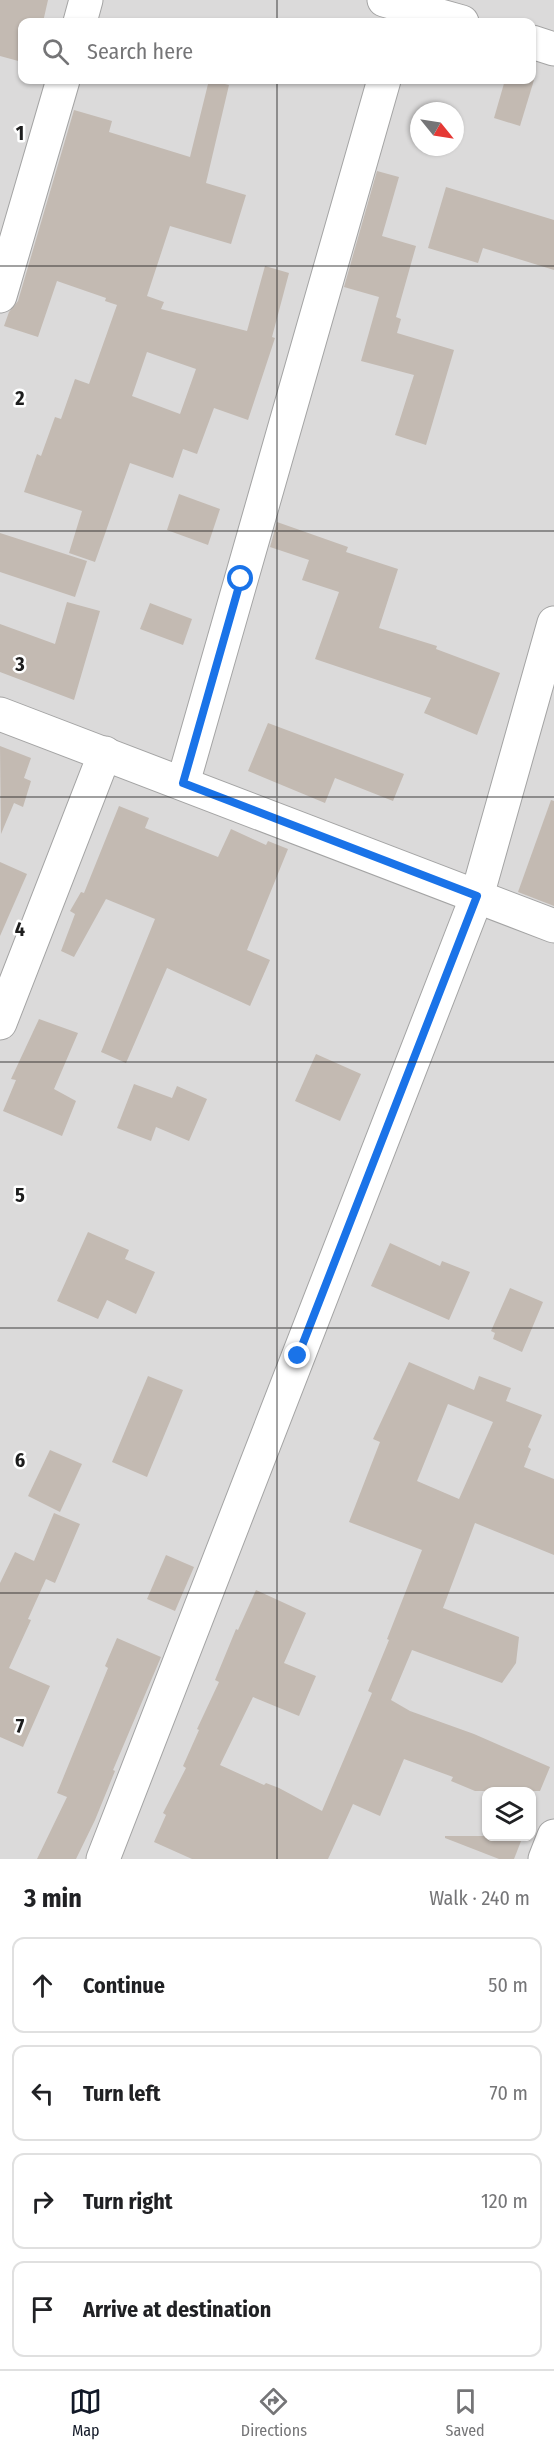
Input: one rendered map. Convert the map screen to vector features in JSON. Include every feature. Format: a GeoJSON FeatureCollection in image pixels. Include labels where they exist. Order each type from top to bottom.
{"type":"FeatureCollection","features":[{"type":"Feature","properties":{"kind":"street"},"geometry":{"type":"LineString","coordinates":[[81,18],[86,0]]}},
{"type":"Feature","properties":{"kind":"street"},"geometry":{"type":"LineString","coordinates":[[399,7],[445,18]]}},
{"type":"Feature","properties":{"kind":"street"},"geometry":{"type":"LineString","coordinates":[[536,44],[554,49]]}},
{"type":"Feature","properties":{"kind":"street"},"geometry":{"type":"LineString","coordinates":[[0,296],[62,84]]}},
{"type":"Feature","properties":{"kind":"street"},"geometry":{"type":"LineString","coordinates":[[183,783],[383,84]]}},
{"type":"Feature","properties":{"kind":"street"},"geometry":{"type":"LineString","coordinates":[[103,1859],[477,896],[554,623]]}},
{"type":"Feature","properties":{"kind":"street"},"geometry":{"type":"LineString","coordinates":[[0,714],[554,926]]}},
{"type":"Feature","properties":{"kind":"street"},"geometry":{"type":"LineString","coordinates":[[0,1023],[105,753]]}},
{"type":"Feature","properties":{"kind":"street"},"geometry":{"type":"LineString","coordinates":[[545,1859],[554,1836]]}},
{"type":"Feature","properties":{"kind":"shaded area"},"geometry":{"type":"Polygon","coordinates":[[[0,0],[554,0],[554,1859],[0,1859],[0,0]]]}},
{"type":"Feature","properties":{"kind":"building"},"geometry":{"type":"Polygon","coordinates":[[[0,0],[48,0],[44,18],[18,18],[18,61],[0,56],[0,0]]]}},
{"type":"Feature","properties":{"kind":"building"},"geometry":{"type":"Polygon","coordinates":[[[208,84],[229,85],[206,183],[246,195],[231,244],[170,226],[147,296],[164,302],[161,309],[247,331],[265,266],[289,273],[272,337],[275,338],[248,420],[214,408],[197,454],[183,449],[173,478],[130,463],[95,562],[69,553],[82,511],[24,492],[37,454],[41,456],[55,417],[61,419],[75,379],[89,384],[117,305],[105,301],[106,298],[57,281],[38,337],[4,326],[9,312],[18,301],[74,110],[112,121],[109,132],[190,157],[208,84]],[[147,352],[132,396],[180,414],[196,369],[147,352]]]}},
{"type":"Feature","properties":{"kind":"building"},"geometry":{"type":"Polygon","coordinates":[[[504,84],[533,84],[520,126],[494,118],[504,84]]]}},
{"type":"Feature","properties":{"kind":"building"},"geometry":{"type":"Polygon","coordinates":[[[377,171],[399,177],[382,236],[416,246],[396,317],[401,319],[397,333],[454,350],[426,445],[395,435],[414,375],[361,361],[379,297],[344,287],[377,171]]]}},
{"type":"Feature","properties":{"kind":"building"},"geometry":{"type":"Polygon","coordinates":[[[446,187],[554,220],[554,270],[483,248],[478,263],[428,248],[446,187]]]}},
{"type":"Feature","properties":{"kind":"building"},"geometry":{"type":"Polygon","coordinates":[[[179,494],[220,509],[208,545],[167,530],[179,494]]]}},
{"type":"Feature","properties":{"kind":"building"},"geometry":{"type":"Polygon","coordinates":[[[277,522],[348,547],[346,552],[398,569],[379,628],[437,646],[436,649],[500,673],[477,735],[424,713],[431,698],[315,659],[339,592],[302,580],[309,560],[270,547],[277,522]]]}},
{"type":"Feature","properties":{"kind":"building"},"geometry":{"type":"Polygon","coordinates":[[[0,533],[87,561],[75,597],[0,572],[0,533]]]}},
{"type":"Feature","properties":{"kind":"building"},"geometry":{"type":"Polygon","coordinates":[[[67,602],[100,611],[74,700],[0,672],[0,624],[55,644],[67,602]]]}},
{"type":"Feature","properties":{"kind":"building"},"geometry":{"type":"Polygon","coordinates":[[[150,603],[192,619],[183,645],[140,629],[150,603]]]}},
{"type":"Feature","properties":{"kind":"building"},"geometry":{"type":"Polygon","coordinates":[[[268,723],[404,774],[393,801],[335,778],[325,803],[248,771],[268,723]]]}},
{"type":"Feature","properties":{"kind":"building"},"geometry":{"type":"Polygon","coordinates":[[[0,746],[31,758],[24,778],[31,781],[23,807],[14,803],[1,834],[0,746]]]}},
{"type":"Feature","properties":{"kind":"building"},"geometry":{"type":"Polygon","coordinates":[[[551,800],[554,801],[554,906],[518,892],[551,800]]]}},
{"type":"Feature","properties":{"kind":"building"},"geometry":{"type":"Polygon","coordinates":[[[119,806],[149,818],[145,828],[218,857],[231,829],[266,845],[268,841],[288,849],[247,950],[270,960],[250,1006],[167,968],[126,1063],[101,1052],[155,919],[106,899],[74,957],[61,951],[75,914],[70,911],[81,892],[84,893],[119,806]]]}},
{"type":"Feature","properties":{"kind":"building"},"geometry":{"type":"Polygon","coordinates":[[[0,862],[27,874],[0,936],[0,862]]]}},
{"type":"Feature","properties":{"kind":"building"},"geometry":{"type":"Polygon","coordinates":[[[39,1019],[78,1033],[54,1089],[76,1101],[62,1136],[3,1111],[16,1080],[11,1079],[39,1019]]]}},
{"type":"Feature","properties":{"kind":"building"},"geometry":{"type":"Polygon","coordinates":[[[316,1054],[361,1074],[340,1121],[295,1101],[316,1054]]]}},
{"type":"Feature","properties":{"kind":"building"},"geometry":{"type":"Polygon","coordinates":[[[134,1084],[172,1098],[177,1086],[207,1099],[189,1141],[156,1127],[151,1141],[117,1128],[134,1084]]]}},
{"type":"Feature","properties":{"kind":"building"},"geometry":{"type":"Polygon","coordinates":[[[88,1232],[129,1250],[125,1259],[155,1272],[136,1314],[107,1300],[98,1319],[57,1301],[88,1232]]]}},
{"type":"Feature","properties":{"kind":"building"},"geometry":{"type":"Polygon","coordinates":[[[390,1243],[440,1266],[442,1261],[470,1272],[449,1320],[371,1286],[390,1243]]]}},
{"type":"Feature","properties":{"kind":"building"},"geometry":{"type":"Polygon","coordinates":[[[510,1288],[543,1302],[522,1352],[493,1339],[495,1333],[491,1331],[510,1288]]]}},
{"type":"Feature","properties":{"kind":"building"},"geometry":{"type":"Polygon","coordinates":[[[409,1362],[474,1390],[479,1376],[511,1388],[506,1401],[542,1415],[528,1447],[531,1449],[524,1467],[554,1479],[554,1555],[475,1523],[443,1608],[519,1637],[516,1663],[502,1683],[412,1650],[391,1700],[410,1711],[474,1734],[550,1767],[540,1791],[536,1791],[536,1787],[482,1787],[482,1791],[475,1791],[451,1781],[453,1777],[404,1759],[380,1816],[353,1804],[328,1859],[192,1859],[154,1842],[166,1815],[163,1813],[186,1768],[183,1766],[199,1730],[197,1729],[219,1682],[215,1680],[236,1629],[238,1630],[256,1590],[306,1613],[284,1663],[316,1676],[299,1716],[253,1697],[220,1765],[264,1785],[266,1783],[279,1788],[322,1811],[372,1693],[368,1691],[422,1550],[349,1522],[380,1442],[373,1439],[409,1362]],[[448,1404],[417,1481],[459,1499],[493,1422],[448,1404]]]}},
{"type":"Feature","properties":{"kind":"building"},"geometry":{"type":"Polygon","coordinates":[[[148,1376],[183,1390],[147,1477],[112,1462],[148,1376]]]}},
{"type":"Feature","properties":{"kind":"building"},"geometry":{"type":"Polygon","coordinates":[[[50,1450],[82,1464],[60,1512],[28,1496],[50,1450]]]}},
{"type":"Feature","properties":{"kind":"building"},"geometry":{"type":"Polygon","coordinates":[[[54,1513],[80,1524],[55,1583],[46,1579],[28,1619],[31,1620],[9,1668],[50,1686],[23,1747],[0,1737],[0,1583],[15,1552],[34,1561],[54,1513]]]}},
{"type":"Feature","properties":{"kind":"building"},"geometry":{"type":"Polygon","coordinates":[[[166,1555],[194,1567],[175,1611],[147,1599],[166,1555]]]}},
{"type":"Feature","properties":{"kind":"building"},"geometry":{"type":"Polygon","coordinates":[[[117,1638],[161,1657],[113,1770],[115,1771],[95,1820],[76,1859],[37,1859],[67,1797],[57,1793],[108,1668],[105,1666],[117,1638]]]}},
{"type":"Feature","properties":{"kind":"building"},"geometry":{"type":"Polygon","coordinates":[[[445,1836],[482,1836],[482,1841],[521,1841],[514,1859],[499,1859],[445,1838],[445,1836]]]}},
{"type":"Feature","properties":{"kind":"route"},"geometry":{"type":"LineString","coordinates":[[241,579],[183,783],[477,896],[298,1356]]}}]}
